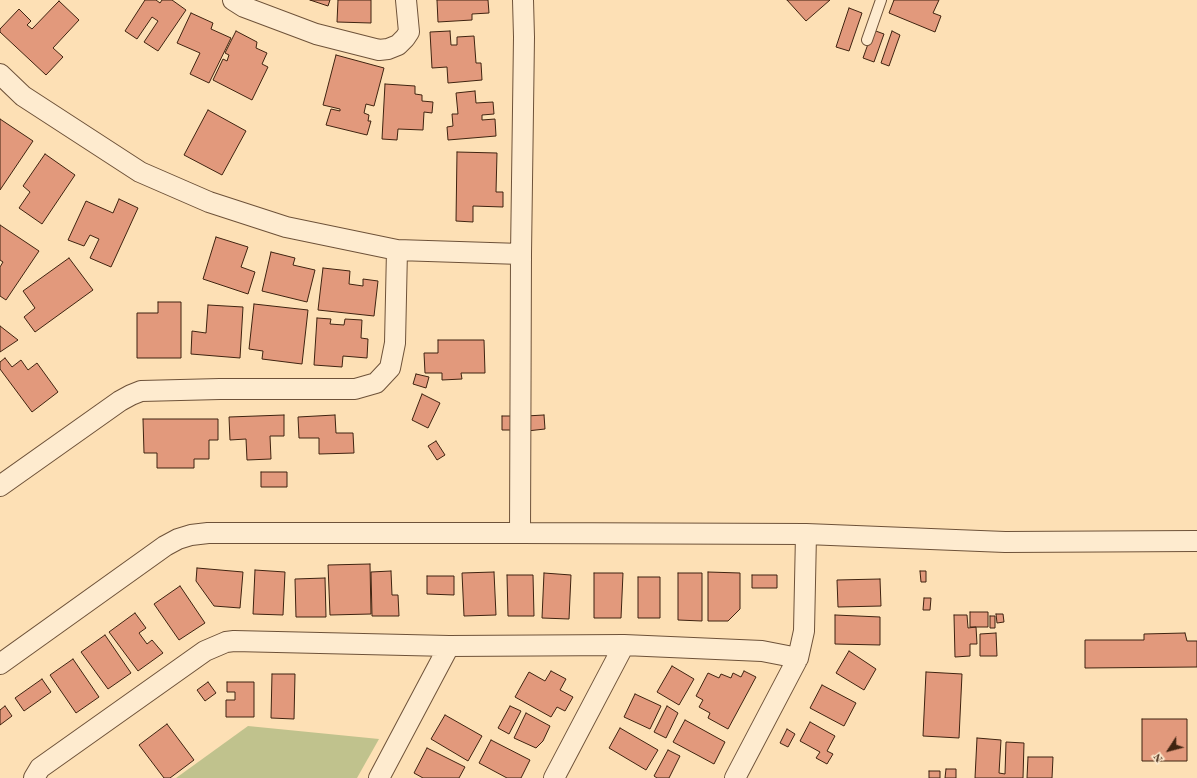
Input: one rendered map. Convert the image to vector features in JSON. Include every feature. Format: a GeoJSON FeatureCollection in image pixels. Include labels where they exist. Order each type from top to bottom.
{"type":"FeatureCollection","features":[{"type":"Feature","properties":{"kind":"street"},"geometry":{"type":"LineString","coordinates":[[233,0],[244,7],[316,34],[379,50],[388,49],[398,45],[409,32],[406,0]]}},
{"type":"Feature","properties":{"kind":"street"},"geometry":{"type":"LineString","coordinates":[[520,533],[521,254],[524,36],[523,0]]}},
{"type":"Feature","properties":{"kind":"street"},"geometry":{"type":"LineString","coordinates":[[0,74],[23,96],[140,172],[209,202],[286,227],[397,250],[521,254]]}},
{"type":"Feature","properties":{"kind":"street"},"geometry":{"type":"LineString","coordinates":[[0,486],[120,401],[142,391],[220,389],[355,389],[376,383],[390,368],[395,343],[397,250]]}},
{"type":"Feature","properties":{"kind":"street"},"geometry":{"type":"LineString","coordinates":[[0,664],[165,546],[178,539],[208,533],[806,534],[1005,542],[1197,541]]}},
{"type":"Feature","properties":{"kind":"street"},"geometry":{"type":"LineString","coordinates":[[735,778],[798,658],[804,631],[806,534]]}},
{"type":"Feature","properties":{"kind":"street"},"geometry":{"type":"LineString","coordinates":[[34,778],[40,768],[205,651],[226,642],[449,646],[624,646],[762,652],[798,658]]}},
{"type":"Feature","properties":{"kind":"street"},"geometry":{"type":"LineString","coordinates":[[379,778],[449,646]]}},
{"type":"Feature","properties":{"kind":"street"},"geometry":{"type":"LineString","coordinates":[[554,778],[624,646]]}},
{"type":"Feature","properties":{"kind":"lane"},"geometry":{"type":"LineString","coordinates":[[867,40],[881,0]]}},
{"type":"Feature","properties":{"kind":"green space"},"geometry":{"type":"Polygon","coordinates":[[[248,726],[379,739],[357,778],[176,778],[248,726]]]}},
{"type":"Feature","properties":{"kind":"building"},"geometry":{"type":"Polygon","coordinates":[[[145,0],[156,0],[160,3],[162,0],[172,0],[186,10],[158,51],[144,42],[158,21],[152,17],[137,39],[125,31],[145,0]]]}},
{"type":"Feature","properties":{"kind":"building"},"geometry":{"type":"Polygon","coordinates":[[[310,0],[330,0],[328,6],[310,0]]]}},
{"type":"Feature","properties":{"kind":"building"},"geometry":{"type":"Polygon","coordinates":[[[338,0],[371,0],[371,23],[337,22],[338,0]]]}},
{"type":"Feature","properties":{"kind":"building"},"geometry":{"type":"Polygon","coordinates":[[[437,0],[488,0],[489,13],[472,14],[472,20],[438,22],[437,0]]]}},
{"type":"Feature","properties":{"kind":"building"},"geometry":{"type":"Polygon","coordinates":[[[787,0],[830,0],[806,21],[787,0]]]}},
{"type":"Feature","properties":{"kind":"building"},"geometry":{"type":"Polygon","coordinates":[[[894,0],[939,0],[933,13],[941,16],[935,32],[889,13],[894,0]]]}},
{"type":"Feature","properties":{"kind":"building"},"geometry":{"type":"Polygon","coordinates":[[[59,1],[79,20],[53,48],[63,57],[46,75],[0,32],[0,29],[19,9],[31,21],[27,25],[32,29],[59,1]]]}},
{"type":"Feature","properties":{"kind":"building"},"geometry":{"type":"Polygon","coordinates":[[[849,8],[862,13],[849,51],[836,47],[849,8]]]}},
{"type":"Feature","properties":{"kind":"building"},"geometry":{"type":"Polygon","coordinates":[[[191,13],[213,23],[211,29],[231,38],[209,83],[190,74],[200,53],[177,43],[191,13]]]}},
{"type":"Feature","properties":{"kind":"building"},"geometry":{"type":"Polygon","coordinates":[[[873,30],[884,34],[874,62],[863,58],[873,30]]]}},
{"type":"Feature","properties":{"kind":"building"},"geometry":{"type":"Polygon","coordinates":[[[236,31],[257,42],[256,48],[267,53],[262,64],[268,67],[252,100],[213,80],[223,59],[227,61],[229,55],[225,53],[236,31]]]}},
{"type":"Feature","properties":{"kind":"building"},"geometry":{"type":"Polygon","coordinates":[[[450,31],[451,45],[457,45],[457,37],[474,36],[476,63],[481,63],[482,80],[448,83],[447,67],[432,68],[430,32],[450,31]]]}},
{"type":"Feature","properties":{"kind":"building"},"geometry":{"type":"Polygon","coordinates":[[[892,31],[900,35],[889,66],[881,63],[892,31]]]}},
{"type":"Feature","properties":{"kind":"building"},"geometry":{"type":"Polygon","coordinates":[[[336,55],[384,68],[374,106],[366,104],[364,113],[369,115],[368,121],[371,121],[367,135],[326,125],[331,109],[340,111],[340,109],[323,105],[336,55]]]}},
{"type":"Feature","properties":{"kind":"building"},"geometry":{"type":"Polygon","coordinates":[[[385,84],[415,86],[415,94],[422,95],[422,101],[433,102],[432,113],[424,112],[423,130],[398,129],[397,140],[382,139],[385,84]]]}},
{"type":"Feature","properties":{"kind":"building"},"geometry":{"type":"Polygon","coordinates":[[[475,91],[476,103],[493,102],[494,114],[482,115],[482,120],[495,119],[496,136],[448,140],[447,127],[453,126],[452,114],[458,114],[456,93],[475,91]]]}},
{"type":"Feature","properties":{"kind":"building"},"geometry":{"type":"Polygon","coordinates":[[[208,110],[246,131],[222,175],[184,155],[208,110]]]}},
{"type":"Feature","properties":{"kind":"building"},"geometry":{"type":"Polygon","coordinates":[[[0,119],[33,141],[0,190],[0,119]]]}},
{"type":"Feature","properties":{"kind":"building"},"geometry":{"type":"Polygon","coordinates":[[[457,152],[497,153],[496,192],[503,192],[503,207],[473,206],[473,222],[456,221],[457,152]]]}},
{"type":"Feature","properties":{"kind":"building"},"geometry":{"type":"Polygon","coordinates":[[[45,154],[75,175],[42,224],[19,208],[30,192],[23,186],[45,154]]]}},
{"type":"Feature","properties":{"kind":"building"},"geometry":{"type":"Polygon","coordinates":[[[119,199],[138,208],[111,267],[90,258],[99,239],[90,235],[84,246],[68,240],[86,201],[113,213],[119,199]]]}},
{"type":"Feature","properties":{"kind":"building"},"geometry":{"type":"Polygon","coordinates":[[[0,225],[39,251],[6,300],[0,296],[0,267],[3,262],[0,260],[0,225]]]}},
{"type":"Feature","properties":{"kind":"building"},"geometry":{"type":"Polygon","coordinates":[[[216,237],[248,247],[241,267],[255,272],[248,294],[203,279],[216,237]]]}},
{"type":"Feature","properties":{"kind":"building"},"geometry":{"type":"Polygon","coordinates":[[[271,252],[295,258],[293,265],[315,270],[307,302],[262,291],[271,252]]]}},
{"type":"Feature","properties":{"kind":"building"},"geometry":{"type":"Polygon","coordinates":[[[69,258],[93,290],[35,332],[24,317],[35,308],[23,291],[69,258]]]}},
{"type":"Feature","properties":{"kind":"building"},"geometry":{"type":"Polygon","coordinates":[[[323,268],[350,271],[349,284],[363,286],[363,279],[378,281],[374,316],[318,310],[323,268]]]}},
{"type":"Feature","properties":{"kind":"building"},"geometry":{"type":"Polygon","coordinates":[[[158,302],[181,302],[181,358],[137,358],[137,313],[158,313],[158,302]]]}},
{"type":"Feature","properties":{"kind":"building"},"geometry":{"type":"Polygon","coordinates":[[[254,304],[308,310],[302,364],[262,359],[263,351],[249,349],[254,304]]]}},
{"type":"Feature","properties":{"kind":"building"},"geometry":{"type":"Polygon","coordinates":[[[208,305],[243,307],[240,358],[191,354],[192,331],[206,333],[208,305]]]}},
{"type":"Feature","properties":{"kind":"building"},"geometry":{"type":"Polygon","coordinates":[[[317,318],[331,319],[330,324],[344,325],[345,319],[362,320],[361,338],[368,339],[367,358],[343,356],[342,367],[314,365],[317,318]]]}},
{"type":"Feature","properties":{"kind":"building"},"geometry":{"type":"Polygon","coordinates":[[[0,326],[18,340],[0,352],[0,326]]]}},
{"type":"Feature","properties":{"kind":"building"},"geometry":{"type":"Polygon","coordinates":[[[438,340],[484,340],[485,373],[461,373],[462,379],[442,380],[442,373],[425,373],[424,353],[438,353],[438,340]]]}},
{"type":"Feature","properties":{"kind":"building"},"geometry":{"type":"Polygon","coordinates":[[[5,358],[12,367],[21,360],[28,370],[37,363],[58,392],[32,412],[0,369],[0,362],[5,358]]]}},
{"type":"Feature","properties":{"kind":"building"},"geometry":{"type":"Polygon","coordinates":[[[416,374],[429,377],[426,388],[413,384],[416,374]]]}},
{"type":"Feature","properties":{"kind":"building"},"geometry":{"type":"Polygon","coordinates":[[[422,394],[440,403],[428,428],[412,420],[422,394]]]}},
{"type":"Feature","properties":{"kind":"building"},"geometry":{"type":"Polygon","coordinates":[[[284,415],[284,436],[270,436],[271,459],[247,460],[246,439],[230,440],[229,417],[284,415]]]}},
{"type":"Feature","properties":{"kind":"building"},"geometry":{"type":"Polygon","coordinates":[[[335,415],[336,433],[353,433],[354,453],[319,454],[319,438],[299,438],[298,417],[335,415]]]}},
{"type":"Feature","properties":{"kind":"building"},"geometry":{"type":"Polygon","coordinates":[[[544,415],[545,429],[527,431],[526,416],[544,415]]]}},
{"type":"Feature","properties":{"kind":"building"},"geometry":{"type":"Polygon","coordinates":[[[502,416],[516,416],[516,430],[502,430],[502,416]]]}},
{"type":"Feature","properties":{"kind":"building"},"geometry":{"type":"Polygon","coordinates":[[[143,419],[218,419],[218,440],[209,440],[209,459],[194,459],[194,468],[157,468],[157,453],[144,453],[143,419]]]}},
{"type":"Feature","properties":{"kind":"building"},"geometry":{"type":"Polygon","coordinates":[[[436,441],[445,455],[437,460],[428,446],[436,441]]]}},
{"type":"Feature","properties":{"kind":"building"},"geometry":{"type":"Polygon","coordinates":[[[261,472],[287,472],[287,487],[261,487],[261,472]]]}},
{"type":"Feature","properties":{"kind":"building"},"geometry":{"type":"Polygon","coordinates":[[[370,564],[371,614],[330,615],[328,565],[370,564]]]}},
{"type":"Feature","properties":{"kind":"building"},"geometry":{"type":"Polygon","coordinates":[[[197,568],[243,572],[240,608],[214,606],[196,581],[197,568]]]}},
{"type":"Feature","properties":{"kind":"building"},"geometry":{"type":"Polygon","coordinates":[[[255,570],[285,572],[283,615],[253,614],[255,570]]]}},
{"type":"Feature","properties":{"kind":"building"},"geometry":{"type":"Polygon","coordinates":[[[391,571],[392,595],[398,595],[399,616],[372,616],[371,572],[391,571]]]}},
{"type":"Feature","properties":{"kind":"building"},"geometry":{"type":"Polygon","coordinates":[[[920,571],[926,571],[926,582],[921,582],[920,571]]]}},
{"type":"Feature","properties":{"kind":"building"},"geometry":{"type":"Polygon","coordinates":[[[494,572],[496,615],[464,616],[462,573],[494,572]]]}},
{"type":"Feature","properties":{"kind":"building"},"geometry":{"type":"Polygon","coordinates":[[[708,572],[740,573],[740,609],[728,621],[708,621],[708,572]]]}},
{"type":"Feature","properties":{"kind":"building"},"geometry":{"type":"Polygon","coordinates":[[[544,573],[571,575],[569,619],[542,618],[544,573]]]}},
{"type":"Feature","properties":{"kind":"building"},"geometry":{"type":"Polygon","coordinates":[[[594,573],[623,573],[621,618],[594,618],[594,573]]]}},
{"type":"Feature","properties":{"kind":"building"},"geometry":{"type":"Polygon","coordinates":[[[678,573],[702,573],[702,621],[678,620],[678,573]]]}},
{"type":"Feature","properties":{"kind":"building"},"geometry":{"type":"Polygon","coordinates":[[[507,575],[533,575],[534,616],[508,616],[507,575]]]}},
{"type":"Feature","properties":{"kind":"building"},"geometry":{"type":"Polygon","coordinates":[[[752,575],[777,575],[777,588],[752,588],[752,575]]]}},
{"type":"Feature","properties":{"kind":"building"},"geometry":{"type":"Polygon","coordinates":[[[427,576],[454,576],[454,595],[427,594],[427,576]]]}},
{"type":"Feature","properties":{"kind":"building"},"geometry":{"type":"Polygon","coordinates":[[[638,577],[660,577],[660,618],[638,618],[638,577]]]}},
{"type":"Feature","properties":{"kind":"building"},"geometry":{"type":"Polygon","coordinates":[[[325,578],[326,617],[296,617],[295,579],[325,578]]]}},
{"type":"Feature","properties":{"kind":"building"},"geometry":{"type":"Polygon","coordinates":[[[880,579],[881,606],[838,607],[837,580],[880,579]]]}},
{"type":"Feature","properties":{"kind":"building"},"geometry":{"type":"Polygon","coordinates":[[[180,586],[205,623],[179,640],[154,604],[180,586]]]}},
{"type":"Feature","properties":{"kind":"building"},"geometry":{"type":"Polygon","coordinates":[[[924,598],[931,598],[930,610],[923,610],[924,598]]]}},
{"type":"Feature","properties":{"kind":"building"},"geometry":{"type":"Polygon","coordinates":[[[970,612],[988,612],[988,627],[970,627],[970,612]]]}},
{"type":"Feature","properties":{"kind":"building"},"geometry":{"type":"Polygon","coordinates":[[[135,613],[146,628],[139,633],[147,644],[152,640],[163,653],[138,671],[109,632],[135,613]]]}},
{"type":"Feature","properties":{"kind":"building"},"geometry":{"type":"Polygon","coordinates":[[[996,614],[1003,614],[1004,622],[997,623],[996,614]]]}},
{"type":"Feature","properties":{"kind":"building"},"geometry":{"type":"Polygon","coordinates":[[[835,615],[880,617],[880,645],[835,644],[835,615]]]}},
{"type":"Feature","properties":{"kind":"building"},"geometry":{"type":"Polygon","coordinates":[[[954,615],[967,615],[968,628],[976,627],[977,644],[970,644],[970,656],[955,657],[954,615]]]}},
{"type":"Feature","properties":{"kind":"building"},"geometry":{"type":"Polygon","coordinates":[[[990,616],[995,616],[995,628],[990,628],[990,616]]]}},
{"type":"Feature","properties":{"kind":"building"},"geometry":{"type":"Polygon","coordinates":[[[996,633],[997,656],[980,656],[980,634],[996,633]]]}},
{"type":"Feature","properties":{"kind":"building"},"geometry":{"type":"Polygon","coordinates":[[[1185,633],[1187,641],[1197,641],[1197,667],[1085,668],[1085,640],[1144,640],[1144,634],[1185,633]]]}},
{"type":"Feature","properties":{"kind":"building"},"geometry":{"type":"Polygon","coordinates":[[[105,635],[131,673],[108,689],[81,652],[105,635]]]}},
{"type":"Feature","properties":{"kind":"building"},"geometry":{"type":"Polygon","coordinates":[[[849,651],[876,669],[864,690],[836,673],[849,651]]]}},
{"type":"Feature","properties":{"kind":"building"},"geometry":{"type":"Polygon","coordinates":[[[73,659],[99,697],[76,713],[50,675],[73,659]]]}},
{"type":"Feature","properties":{"kind":"building"},"geometry":{"type":"Polygon","coordinates":[[[672,666],[694,679],[679,705],[657,692],[672,666]]]}},
{"type":"Feature","properties":{"kind":"building"},"geometry":{"type":"Polygon","coordinates":[[[551,671],[566,679],[560,690],[573,697],[565,711],[557,707],[551,717],[515,697],[529,672],[545,681],[551,671]]]}},
{"type":"Feature","properties":{"kind":"building"},"geometry":{"type":"Polygon","coordinates":[[[744,671],[756,677],[728,729],[708,718],[710,713],[699,707],[703,700],[696,696],[708,673],[719,678],[721,674],[731,678],[733,673],[741,677],[744,671]]]}},
{"type":"Feature","properties":{"kind":"building"},"geometry":{"type":"Polygon","coordinates":[[[926,672],[962,674],[959,738],[923,736],[926,672]]]}},
{"type":"Feature","properties":{"kind":"building"},"geometry":{"type":"Polygon","coordinates":[[[272,674],[295,674],[294,719],[271,718],[272,674]]]}},
{"type":"Feature","properties":{"kind":"building"},"geometry":{"type":"Polygon","coordinates":[[[42,679],[51,692],[24,711],[15,698],[42,679]]]}},
{"type":"Feature","properties":{"kind":"building"},"geometry":{"type":"Polygon","coordinates":[[[208,682],[216,693],[205,701],[197,690],[208,682]]]}},
{"type":"Feature","properties":{"kind":"building"},"geometry":{"type":"Polygon","coordinates":[[[227,682],[254,682],[254,717],[226,717],[226,700],[235,700],[235,692],[227,692],[227,682]]]}},
{"type":"Feature","properties":{"kind":"building"},"geometry":{"type":"Polygon","coordinates":[[[822,685],[856,703],[844,726],[810,708],[822,685]]]}},
{"type":"Feature","properties":{"kind":"building"},"geometry":{"type":"Polygon","coordinates":[[[635,694],[661,706],[650,729],[624,717],[635,694]]]}},
{"type":"Feature","properties":{"kind":"building"},"geometry":{"type":"Polygon","coordinates":[[[5,706],[12,716],[0,725],[0,710],[5,706]]]}},
{"type":"Feature","properties":{"kind":"building"},"geometry":{"type":"Polygon","coordinates":[[[510,706],[521,711],[509,734],[498,728],[510,706]]]}},
{"type":"Feature","properties":{"kind":"building"},"geometry":{"type":"Polygon","coordinates":[[[667,706],[678,713],[666,738],[654,732],[667,706]]]}},
{"type":"Feature","properties":{"kind":"building"},"geometry":{"type":"Polygon","coordinates":[[[526,713],[550,726],[543,741],[536,748],[514,738],[526,713]]]}},
{"type":"Feature","properties":{"kind":"building"},"geometry":{"type":"Polygon","coordinates":[[[445,715],[482,736],[468,761],[431,739],[445,715]]]}},
{"type":"Feature","properties":{"kind":"building"},"geometry":{"type":"Polygon","coordinates":[[[1142,719],[1187,719],[1187,761],[1142,761],[1142,719]]]}},
{"type":"Feature","properties":{"kind":"building"},"geometry":{"type":"Polygon","coordinates":[[[685,720],[725,742],[714,764],[673,742],[685,720]]]}},
{"type":"Feature","properties":{"kind":"building"},"geometry":{"type":"Polygon","coordinates":[[[810,722],[835,736],[827,751],[833,754],[827,764],[816,758],[820,752],[800,741],[810,722]]]}},
{"type":"Feature","properties":{"kind":"building"},"geometry":{"type":"Polygon","coordinates":[[[167,724],[194,760],[170,778],[164,778],[139,745],[167,724]]]}},
{"type":"Feature","properties":{"kind":"building"},"geometry":{"type":"Polygon","coordinates":[[[620,728],[658,750],[646,770],[609,748],[620,728]]]}},
{"type":"Feature","properties":{"kind":"building"},"geometry":{"type":"Polygon","coordinates":[[[787,729],[795,734],[788,747],[780,743],[787,729]]]}},
{"type":"Feature","properties":{"kind":"building"},"geometry":{"type":"Polygon","coordinates":[[[977,738],[1001,740],[999,773],[1005,774],[1006,742],[1024,743],[1023,778],[975,778],[977,738]]]}},
{"type":"Feature","properties":{"kind":"building"},"geometry":{"type":"Polygon","coordinates":[[[491,740],[530,760],[521,778],[507,778],[479,763],[491,740]]]}},
{"type":"Feature","properties":{"kind":"building"},"geometry":{"type":"Polygon","coordinates":[[[427,748],[465,767],[459,778],[423,778],[414,773],[427,748]]]}},
{"type":"Feature","properties":{"kind":"building"},"geometry":{"type":"Polygon","coordinates":[[[668,750],[680,756],[669,778],[657,778],[654,776],[668,750]]]}},
{"type":"Feature","properties":{"kind":"building"},"geometry":{"type":"Polygon","coordinates":[[[1028,757],[1053,757],[1052,778],[1027,778],[1028,757]]]}},
{"type":"Feature","properties":{"kind":"building"},"geometry":{"type":"Polygon","coordinates":[[[946,769],[956,769],[956,778],[945,778],[946,769]]]}},
{"type":"Feature","properties":{"kind":"building"},"geometry":{"type":"Polygon","coordinates":[[[929,771],[940,771],[940,778],[929,778],[929,771]]]}}]}
